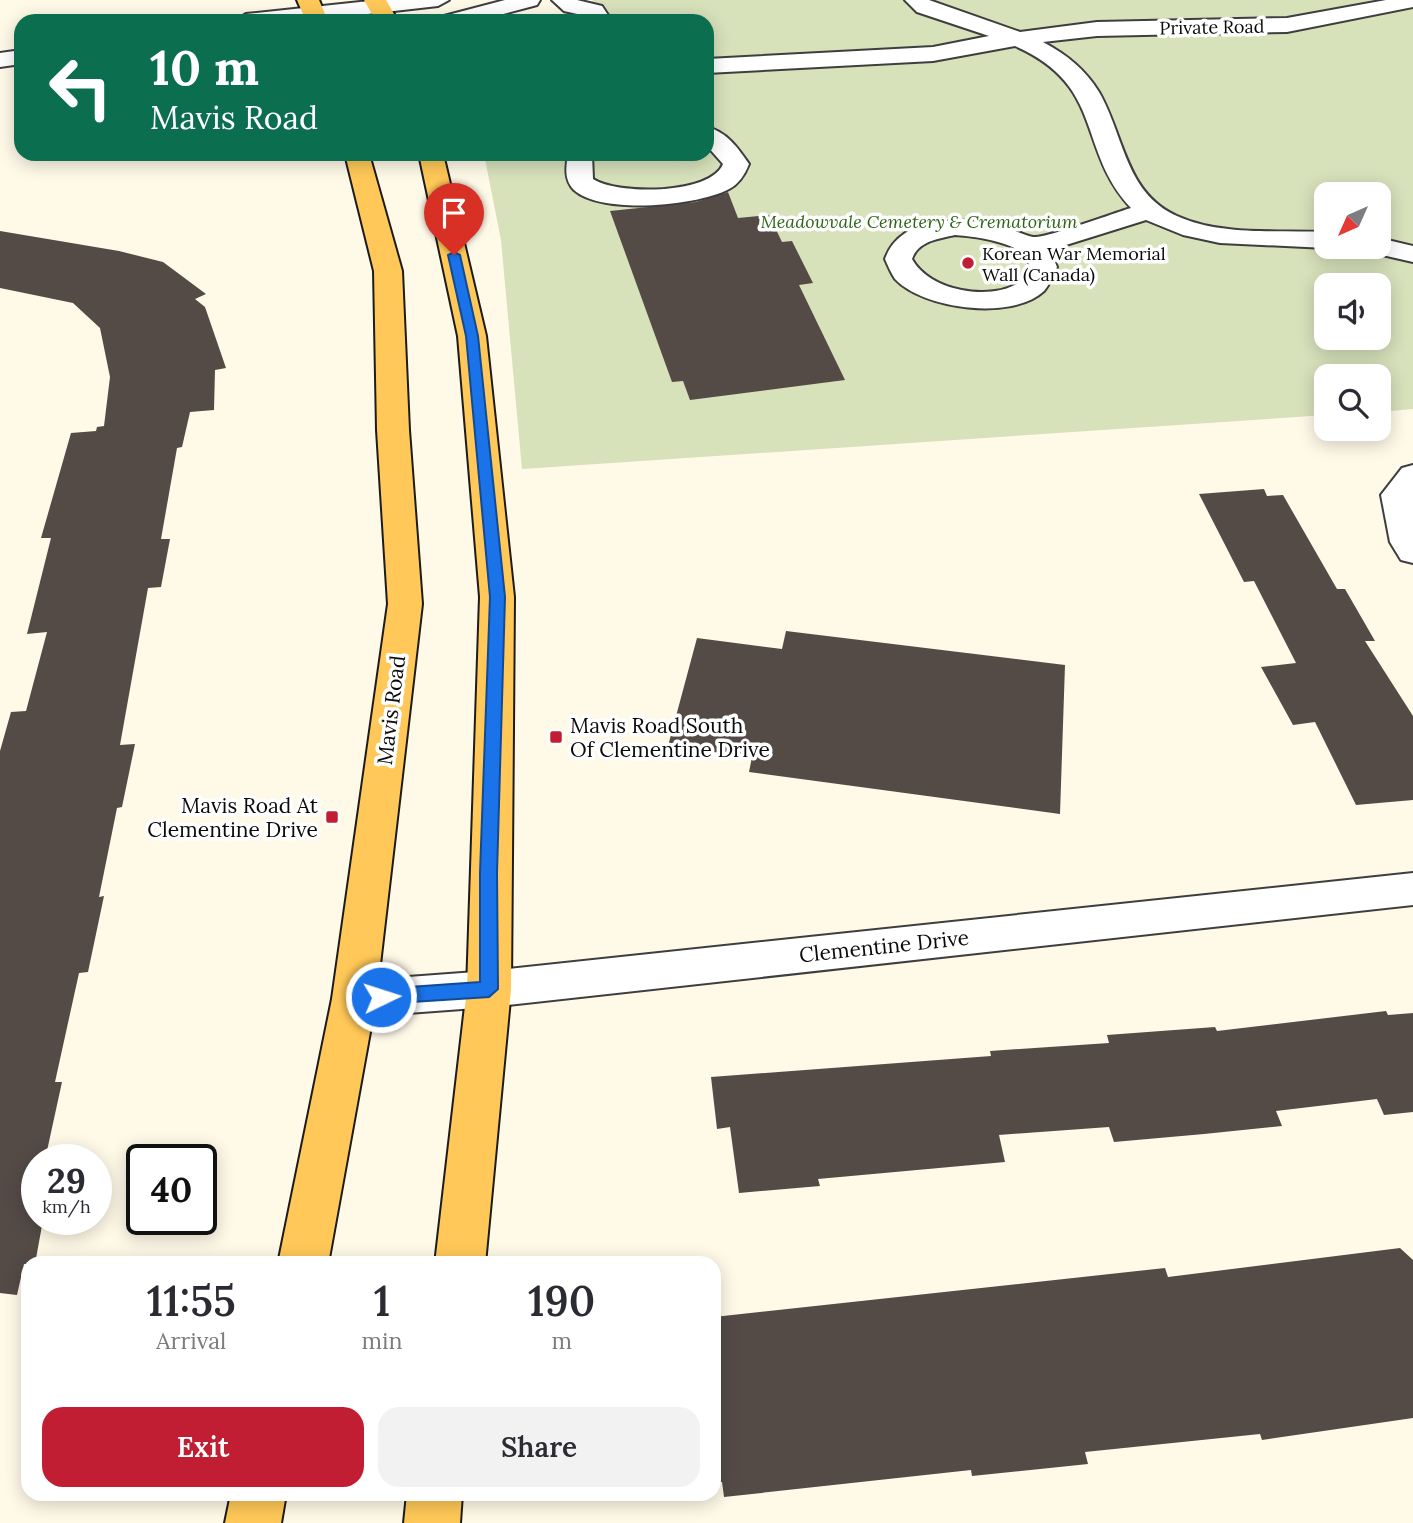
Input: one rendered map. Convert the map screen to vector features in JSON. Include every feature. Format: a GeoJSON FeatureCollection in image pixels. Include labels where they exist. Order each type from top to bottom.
{"type":"FeatureCollection","features":[{"type":"Feature","properties":{"kind":"main road","name":"Mavis Road"},"geometry":{"type":"LineString","coordinates":[[305,1256],[354,999],[405,604],[393,430],[388,271],[359,161]]}},
{"type":"Feature","properties":{"kind":"main road"},"geometry":{"type":"LineString","coordinates":[[432,161],[472,336],[497,597],[489,873],[489,989],[461,1256]]}},
{"type":"Feature","properties":{"kind":"main road"},"geometry":{"type":"LineString","coordinates":[[253,1523],[258,1501]]}},
{"type":"Feature","properties":{"kind":"main road"},"geometry":{"type":"LineString","coordinates":[[432,1523],[434,1501]]}},
{"type":"Feature","properties":{"kind":"street"},"geometry":{"type":"LineString","coordinates":[[293,14],[380,9],[438,0]]}},
{"type":"Feature","properties":{"kind":"street"},"geometry":{"type":"LineString","coordinates":[[474,0],[519,2]]}},
{"type":"Feature","properties":{"kind":"street","name":"Private Road"},"geometry":{"type":"LineString","coordinates":[[916,0],[925,8],[1018,40],[1052,57],[1080,81],[1130,192],[1149,211],[1180,226],[1219,235],[1314,239]]}},
{"type":"Feature","properties":{"kind":"street"},"geometry":{"type":"LineString","coordinates":[[477,14],[519,2]]}},
{"type":"Feature","properties":{"kind":"street","name":"Private Road"},"geometry":{"type":"LineString","coordinates":[[714,49],[836,46],[935,36],[949,36],[976,44],[1097,29],[1287,25],[1409,4]]}},
{"type":"Feature","properties":{"kind":"street"},"geometry":{"type":"LineString","coordinates":[[565,9],[594,11],[596,14]]}},
{"type":"Feature","properties":{"kind":"street","name":"Private Road"},"geometry":{"type":"LineString","coordinates":[[714,66],[860,71],[963,51],[976,44]]}},
{"type":"Feature","properties":{"kind":"street"},"geometry":{"type":"LineString","coordinates":[[579,161],[578,174],[583,185],[604,194],[632,197],[677,193],[716,186],[732,175],[736,164],[724,146],[714,139]]}},
{"type":"Feature","properties":{"kind":"street"},"geometry":{"type":"LineString","coordinates":[[1031,247],[1040,258],[1042,270],[1037,281],[1025,291],[986,300],[941,295],[915,283],[900,266],[899,255],[905,244],[917,235],[955,226],[998,231],[1031,247],[1149,211]]}},
{"type":"Feature","properties":{"kind":"street"},"geometry":{"type":"LineString","coordinates":[[1391,249],[1413,254]]}},
{"type":"Feature","properties":{"kind":"street"},"geometry":{"type":"LineString","coordinates":[[1413,475],[1397,495],[1407,542],[1413,552]]}},
{"type":"Feature","properties":{"kind":"street","name":"Clementine Drive"},"geometry":{"type":"LineString","coordinates":[[354,999],[489,989],[1413,889]]}},
{"type":"Feature","properties":{"kind":"green space","name":"Meadowvale Cemetery & Crematorium"},"geometry":{"type":"Polygon","coordinates":[[[594,0],[1413,0],[1413,409],[1391,411],[1391,364],[1314,364],[1314,416],[522,469],[501,240],[485,161],[714,161],[714,14],[562,14],[594,0]]]}},
{"type":"Feature","properties":{"kind":"building"},"geometry":{"type":"Polygon","coordinates":[[[728,192],[738,218],[769,215],[782,242],[792,241],[813,283],[799,285],[845,380],[690,400],[683,381],[672,382],[610,211],[696,202],[728,192]]]}},
{"type":"Feature","properties":{"kind":"building"},"geometry":{"type":"Polygon","coordinates":[[[0,231],[119,251],[163,262],[206,294],[195,299],[205,307],[226,368],[215,370],[214,410],[190,412],[182,447],[177,448],[161,539],[170,539],[161,587],[148,588],[120,745],[135,744],[122,807],[117,808],[99,897],[104,896],[88,972],[79,973],[55,1082],[62,1082],[48,1144],[21,1144],[21,1235],[40,1235],[36,1256],[21,1256],[21,1277],[17,1295],[0,1293],[0,751],[11,712],[26,711],[47,632],[27,634],[51,538],[41,538],[71,433],[96,431],[97,427],[104,426],[110,377],[100,328],[73,303],[0,288],[0,231]]]}},
{"type":"Feature","properties":{"kind":"building"},"geometry":{"type":"Polygon","coordinates":[[[1264,489],[1267,496],[1283,495],[1337,589],[1345,589],[1375,641],[1365,641],[1413,716],[1413,800],[1356,805],[1315,722],[1293,725],[1261,667],[1296,663],[1254,581],[1244,582],[1199,494],[1264,489]]]}},
{"type":"Feature","properties":{"kind":"building"},"geometry":{"type":"Polygon","coordinates":[[[786,631],[1065,665],[1060,814],[749,772],[752,757],[668,746],[697,638],[782,649],[786,631]]]}},
{"type":"Feature","properties":{"kind":"building"},"geometry":{"type":"Polygon","coordinates":[[[1386,1011],[1388,1015],[1413,1013],[1413,1112],[1384,1115],[1377,1099],[1276,1111],[1282,1126],[1204,1134],[1114,1142],[1109,1127],[999,1135],[1005,1162],[818,1179],[820,1186],[739,1193],[730,1127],[717,1129],[711,1077],[991,1056],[990,1051],[1109,1043],[1107,1035],[1215,1027],[1217,1031],[1386,1011]]]}},
{"type":"Feature","properties":{"kind":"building"},"geometry":{"type":"Polygon","coordinates":[[[1400,1248],[1413,1260],[1413,1418],[1262,1440],[1260,1434],[1085,1452],[1088,1464],[972,1476],[971,1470],[724,1497],[721,1482],[721,1316],[1165,1268],[1168,1277],[1400,1248]]]}},
{"type":"Feature","properties":{"kind":"place","name":"Korean War Memorial Wall (Canada)"},"geometry":{"type":"Point","coordinates":[968,263]}},
{"type":"Feature","properties":{"kind":"place","name":"Mavis Road South Of Clementine Drive"},"geometry":{"type":"Point","coordinates":[556,737]}},
{"type":"Feature","properties":{"kind":"place","name":"Mavis Road At Clementine Drive"},"geometry":{"type":"Point","coordinates":[332,817]}},
{"type":"Feature","properties":{"kind":"route"},"geometry":{"type":"LineString","coordinates":[[381,997],[489,989],[489,873],[497,597],[472,336],[454,255]]}}]}
